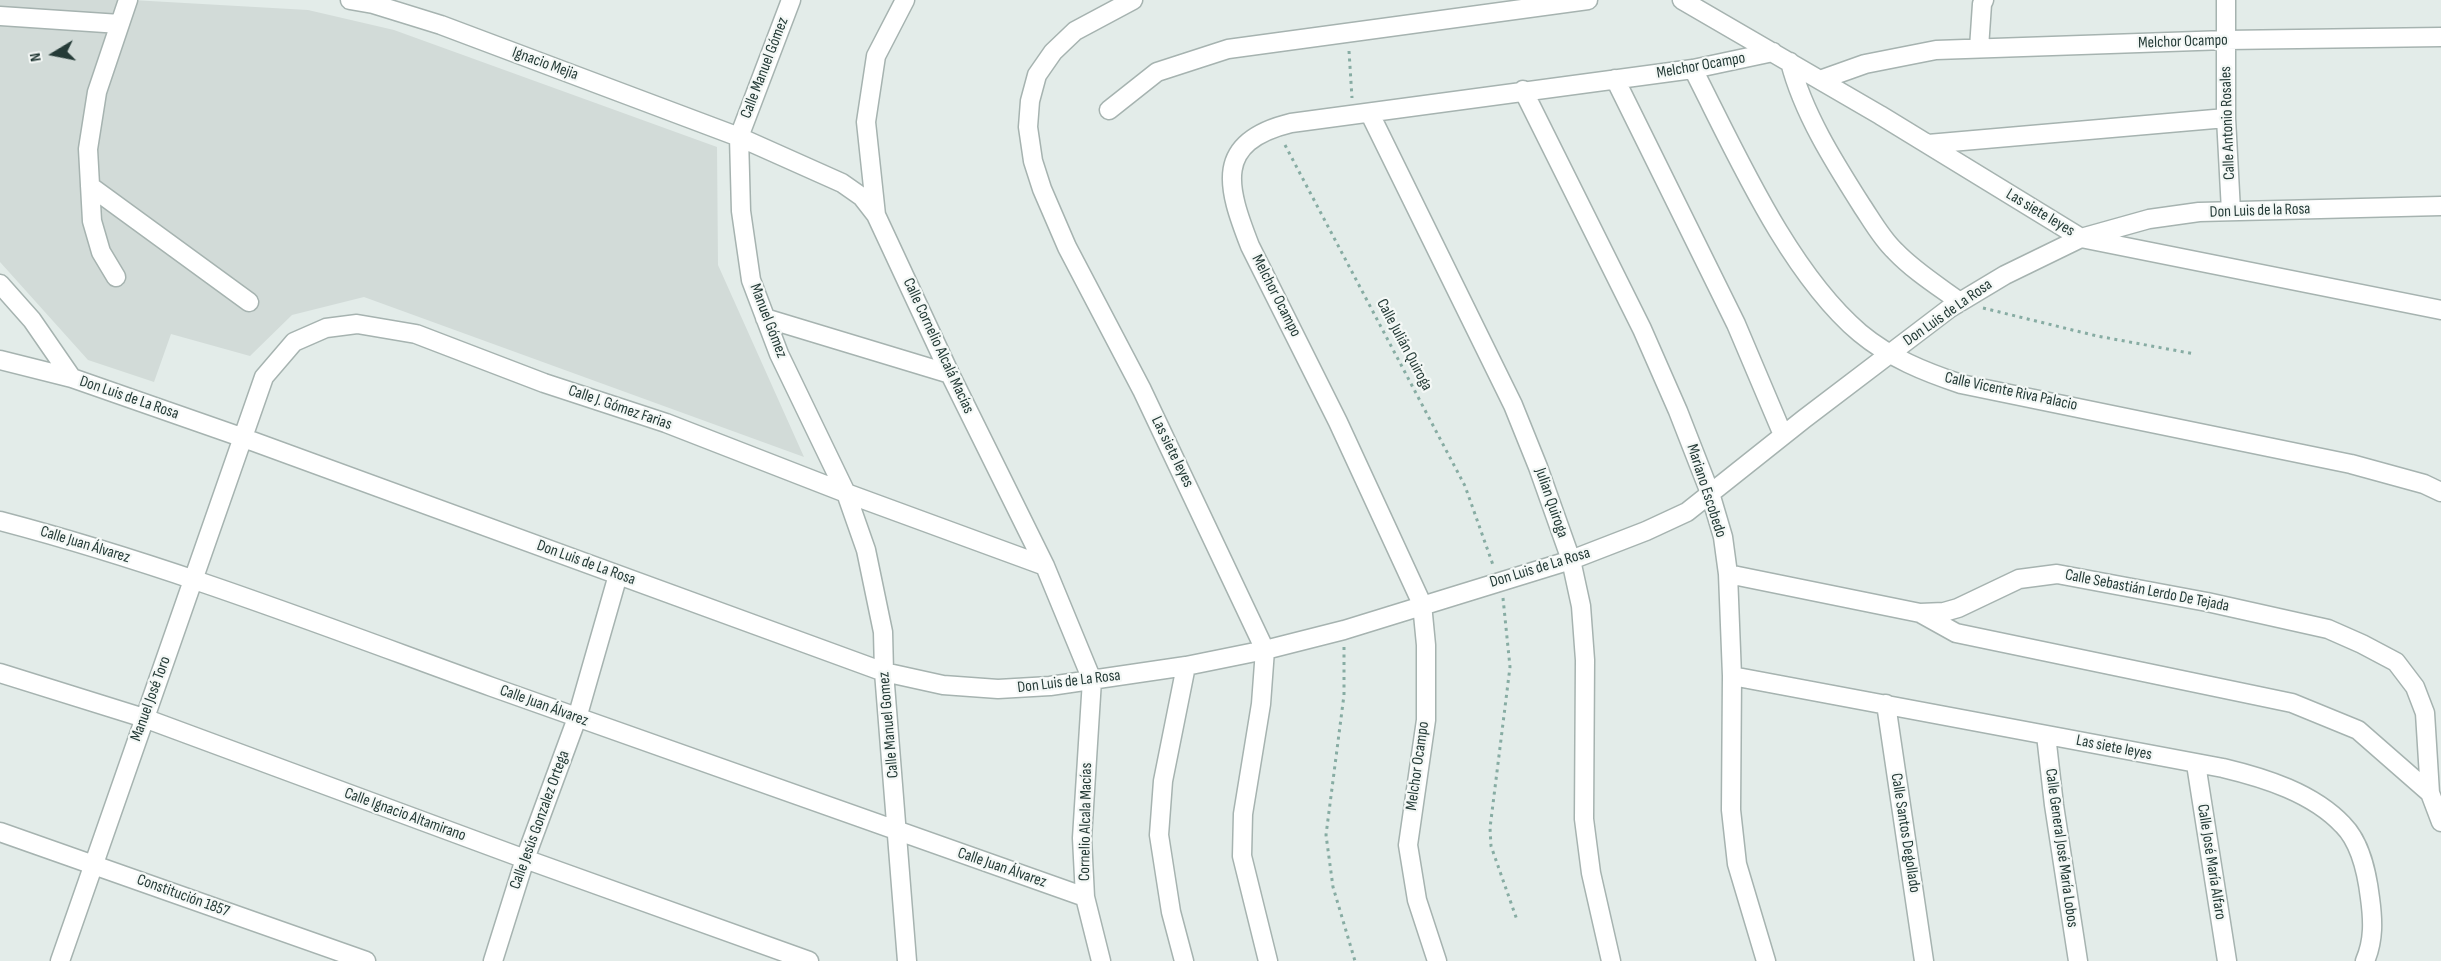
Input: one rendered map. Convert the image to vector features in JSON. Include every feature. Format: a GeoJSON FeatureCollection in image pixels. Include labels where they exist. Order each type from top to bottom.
{"type":"FeatureCollection","features":[{"type":"Feature","properties":{"kind":"street"},"geometry":{"type":"LineString","coordinates":[[116,277],[101,252],[92,221],[88,149],[97,92],[128,0]]}},
{"type":"Feature","properties":{"kind":"street","name":"Ignacio Mejia"},"geometry":{"type":"LineString","coordinates":[[350,0],[373,4],[441,25],[739,136],[842,183],[862,197],[876,215]]}},
{"type":"Feature","properties":{"kind":"street","name":"Calle Manuel Gómez"},"geometry":{"type":"LineString","coordinates":[[739,136],[791,0]]}},
{"type":"Feature","properties":{"kind":"street","name":"Calle Cornelio Alcalá Macías"},"geometry":{"type":"LineString","coordinates":[[905,0],[876,56],[866,122],[876,215],[950,374],[1045,566],[1092,680]]}},
{"type":"Feature","properties":{"kind":"street","name":"Las siete leyes"},"geometry":{"type":"LineString","coordinates":[[1133,0],[1076,31],[1053,52],[1037,75],[1030,101],[1028,127],[1033,161],[1042,189],[1067,247],[1142,390],[1265,650],[1261,704],[1243,814],[1242,856],[1268,961]]}},
{"type":"Feature","properties":{"kind":"street"},"geometry":{"type":"LineString","coordinates":[[1109,110],[1157,72],[1228,49],[1588,0]]}},
{"type":"Feature","properties":{"kind":"street","name":"Las siete leyes"},"geometry":{"type":"LineString","coordinates":[[1682,0],[1821,80],[2081,238],[2441,310]]}},
{"type":"Feature","properties":{"kind":"street"},"geometry":{"type":"LineString","coordinates":[[1979,48],[1984,0]]}},
{"type":"Feature","properties":{"kind":"street","name":"Calle Antonio Rosales"},"geometry":{"type":"LineString","coordinates":[[2226,0],[2226,118],[2231,211]]}},
{"type":"Feature","properties":{"kind":"street"},"geometry":{"type":"LineString","coordinates":[[0,16],[120,24]]}},
{"type":"Feature","properties":{"kind":"street","name":"Melchor Ocampo"},"geometry":{"type":"LineString","coordinates":[[1821,80],[1865,64],[1936,50],[2226,40],[2441,37]]}},
{"type":"Feature","properties":{"kind":"street","name":"Melchor Ocampo"},"geometry":{"type":"LineString","coordinates":[[1437,961],[1418,900],[1408,845],[1426,720],[1426,645],[1422,604],[1333,411],[1250,246],[1238,217],[1231,189],[1234,163],[1250,141],[1275,127],[1304,121],[1693,69],[1773,52]]}},
{"type":"Feature","properties":{"kind":"street"},"geometry":{"type":"LineString","coordinates":[[1790,62],[1796,84],[1815,123],[1844,177],[1869,216],[1893,249],[1915,270],[1960,302]]}},
{"type":"Feature","properties":{"kind":"street","name":"Calle Vicente Riva Palacio"},"geometry":{"type":"LineString","coordinates":[[1693,69],[1761,200],[1798,261],[1832,306],[1861,334],[1890,354],[1922,371],[1961,384],[2350,464],[2424,484],[2441,492]]}},
{"type":"Feature","properties":{"kind":"street"},"geometry":{"type":"LineString","coordinates":[[1616,79],[1736,324],[1783,435]]}},
{"type":"Feature","properties":{"kind":"street","name":"Mariano Escobedo"},"geometry":{"type":"LineString","coordinates":[[1523,90],[1642,329],[1678,411],[1710,493],[1723,537],[1728,574],[1732,675],[1731,810],[1736,853],[1751,914],[1766,961]]}},
{"type":"Feature","properties":{"kind":"street","name":"Julian Quiroga"},"geometry":{"type":"LineString","coordinates":[[1363,114],[1513,405],[1571,560],[1581,606],[1585,660],[1584,819],[1591,873],[1611,961]]}},
{"type":"Feature","properties":{"kind":"street"},"geometry":{"type":"LineString","coordinates":[[1928,144],[2226,118]]}},
{"type":"Feature","properties":{"kind":"street","name":"Manuel Gómez"},"geometry":{"type":"LineString","coordinates":[[739,136],[741,210],[751,280],[779,354],[846,493]]}},
{"type":"Feature","properties":{"kind":"street"},"geometry":{"type":"LineString","coordinates":[[90,186],[249,302]]}},
{"type":"Feature","properties":{"kind":"street","name":"Don Luis de la Rosa"},"geometry":{"type":"LineString","coordinates":[[2081,238],[2149,219],[2231,211],[2441,206]]}},
{"type":"Feature","properties":{"kind":"street","name":"Don Luis de La Rosa"},"geometry":{"type":"LineString","coordinates":[[0,360],[72,378],[241,437],[884,672],[943,685],[998,690],[1092,680],[1186,666],[1265,650],[1344,630],[1499,580],[1571,560],[1646,531],[1687,512],[1783,435],[1960,302],[2005,275],[2081,238]]}},
{"type":"Feature","properties":{"kind":"street"},"geometry":{"type":"LineString","coordinates":[[0,284],[32,320],[72,378]]}},
{"type":"Feature","properties":{"kind":"street"},"geometry":{"type":"LineString","coordinates":[[765,318],[950,374]]}},
{"type":"Feature","properties":{"kind":"street","name":"Calle J. Gómez Farias"},"geometry":{"type":"LineString","coordinates":[[241,437],[264,377],[294,342],[326,328],[357,324],[416,334],[544,383],[666,423],[846,493],[1045,566]]}},
{"type":"Feature","properties":{"kind":"street","name":"Manuel José Toro"},"geometry":{"type":"LineString","coordinates":[[60,961],[194,579],[241,437]]}},
{"type":"Feature","properties":{"kind":"street","name":"Calle Manuel Gomez"},"geometry":{"type":"LineString","coordinates":[[846,493],[866,550],[883,632],[884,672],[907,961]]}},
{"type":"Feature","properties":{"kind":"street","name":"Calle Juan Álvarez"},"geometry":{"type":"LineString","coordinates":[[0,521],[194,579],[577,718],[1085,897]]}},
{"type":"Feature","properties":{"kind":"street","name":"Calle Sebastián Lerdo De Tejada"},"geometry":{"type":"LineString","coordinates":[[1728,574],[1920,613],[1944,612],[1958,608],[2019,579],[2057,574],[2207,602],[2328,629],[2397,662],[2415,687],[2425,713],[2430,793],[2441,822]]}},
{"type":"Feature","properties":{"kind":"street","name":"Calle Jesús Gonzalez Ortega"},"geometry":{"type":"LineString","coordinates":[[493,961],[525,859],[577,718],[618,575]]}},
{"type":"Feature","properties":{"kind":"street"},"geometry":{"type":"LineString","coordinates":[[1920,613],[1956,633],[2292,703],[2358,730],[2430,793]]}},
{"type":"Feature","properties":{"kind":"street"},"geometry":{"type":"LineString","coordinates":[[1184,961],[1171,912],[1160,835],[1163,781],[1186,666]]}},
{"type":"Feature","properties":{"kind":"street","name":"Calle Ignacio Altamirano"},"geometry":{"type":"LineString","coordinates":[[0,673],[144,718],[809,961]]}},
{"type":"Feature","properties":{"kind":"street","name":"Las siete leyes"},"geometry":{"type":"LineString","coordinates":[[1732,675],[2252,775],[2300,794],[2323,808],[2345,826],[2361,856],[2374,922],[2370,951],[2365,961]]}},
{"type":"Feature","properties":{"kind":"street","name":"Cornelio Alcala Macías"},"geometry":{"type":"LineString","coordinates":[[1092,680],[1082,838],[1085,897],[1101,961]]}},
{"type":"Feature","properties":{"kind":"street","name":"Calle Santos Degollado"},"geometry":{"type":"LineString","coordinates":[[1886,704],[1924,961]]}},
{"type":"Feature","properties":{"kind":"street","name":"Calle General José María Lobos"},"geometry":{"type":"LineString","coordinates":[[2046,735],[2054,805],[2078,961]]}},
{"type":"Feature","properties":{"kind":"street","name":"Calle José María Alfaro"},"geometry":{"type":"LineString","coordinates":[[2196,764],[2227,961]]}},
{"type":"Feature","properties":{"kind":"street","name":"Constitución 1857"},"geometry":{"type":"LineString","coordinates":[[0,832],[366,961]]}},
{"type":"Feature","properties":{"kind":"path"},"geometry":{"type":"LineString","coordinates":[[1348,31],[1349,72],[1363,114]]}},
{"type":"Feature","properties":{"kind":"path","name":"Calle Julián Quiroga"},"geometry":{"type":"LineString","coordinates":[[1275,127],[1465,486],[1499,580],[1506,611],[1510,666],[1490,828],[1491,846],[1517,920]]}},
{"type":"Feature","properties":{"kind":"path"},"geometry":{"type":"LineString","coordinates":[[1960,302],[2097,336],[2195,354]]}},
{"type":"Feature","properties":{"kind":"path"},"geometry":{"type":"LineString","coordinates":[[1344,630],[1344,695],[1326,835],[1333,887],[1355,961]]}},
{"type":"Feature","properties":{"kind":"shaded area"},"geometry":{"type":"Polygon","coordinates":[[[0,0],[132,0],[308,10],[394,30],[717,147],[718,265],[804,457],[364,297],[292,315],[250,356],[171,334],[154,382],[88,360],[0,262],[0,0]]]}}]}
